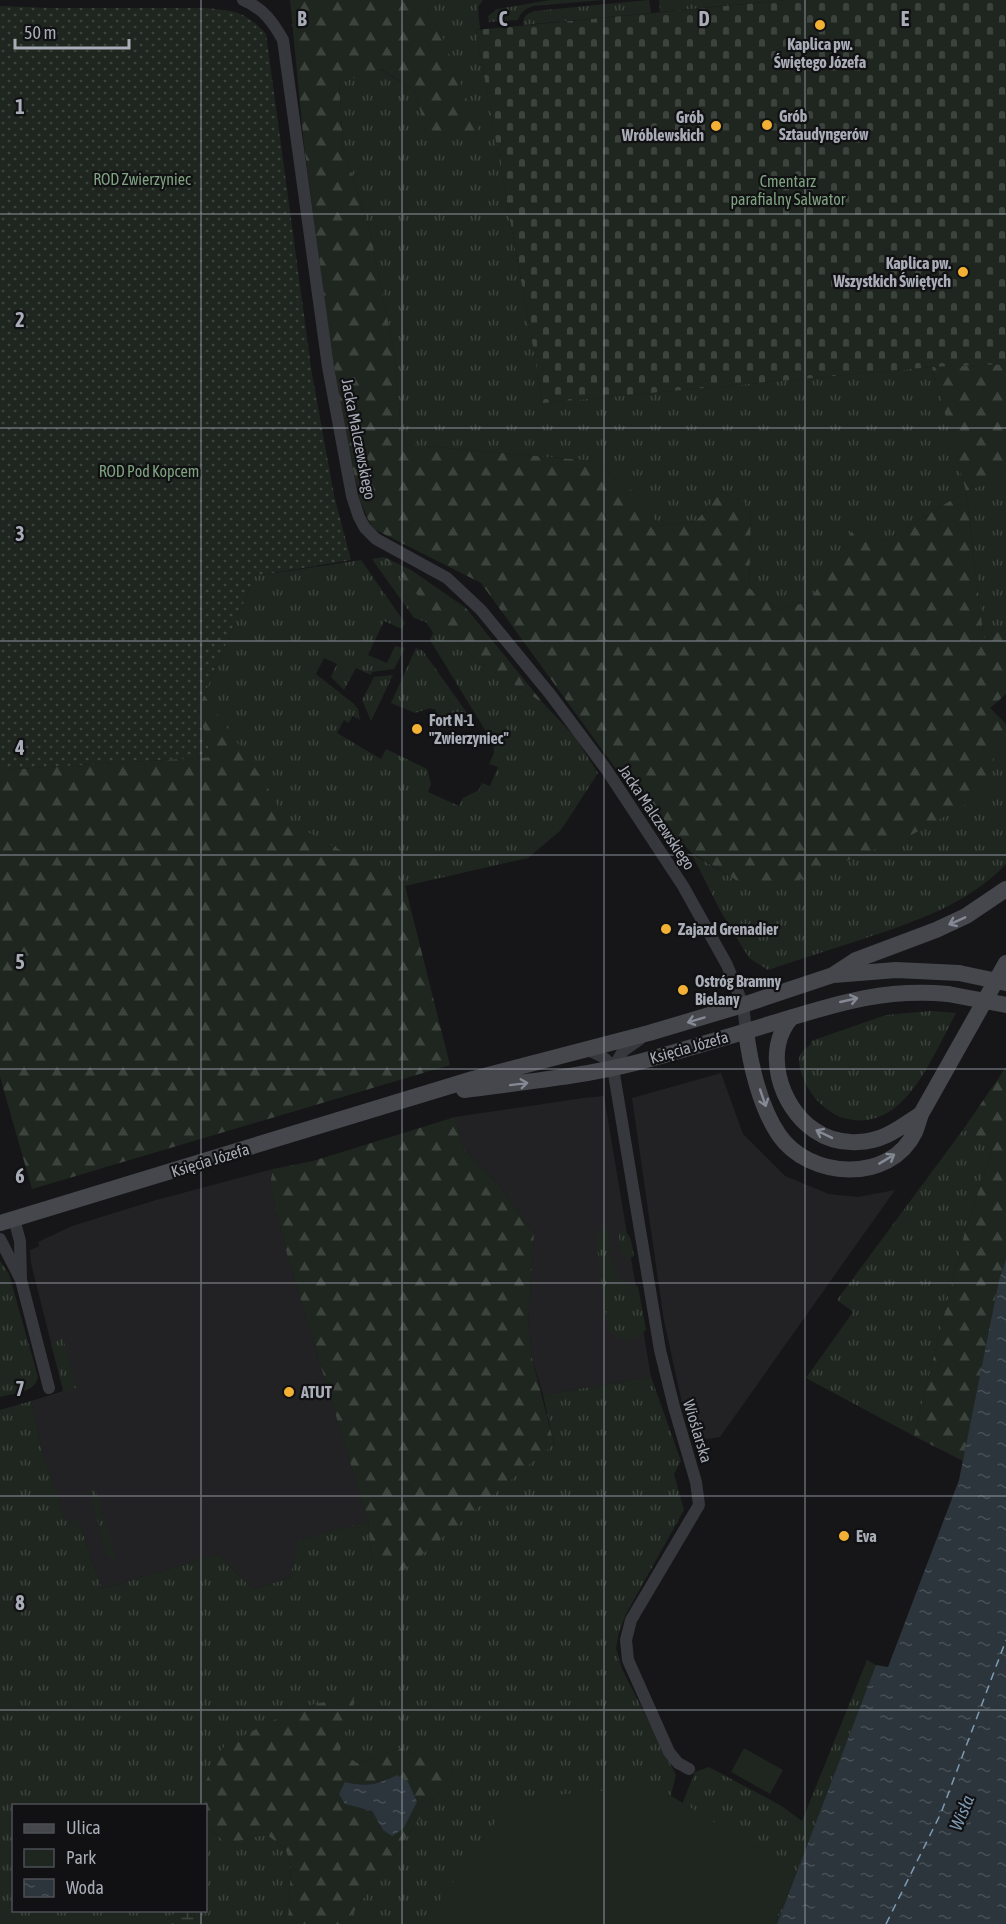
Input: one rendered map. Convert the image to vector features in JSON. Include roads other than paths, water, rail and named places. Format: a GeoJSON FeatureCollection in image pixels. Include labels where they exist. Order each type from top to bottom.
{"type":"FeatureCollection","features":[{"type":"Feature","properties":{"kind":"main road","name":"Księcia Józefa"},"geometry":{"type":"LineString","coordinates":[[7,1221],[473,1079],[649,1033],[743,1005],[833,975],[856,960],[936,930],[987,904],[1006,889]]}},
{"type":"Feature","properties":{"kind":"main road","name":"Księcia Józefa"},"geometry":{"type":"LineString","coordinates":[[746,1031],[750,1060],[771,1120],[785,1143],[804,1158],[817,1164],[842,1170],[866,1168],[892,1157],[915,1132],[921,1114],[1006,963]]}},
{"type":"Feature","properties":{"kind":"main road"},"geometry":{"type":"LineString","coordinates":[[833,975],[896,970],[959,973],[1006,983]]}},
{"type":"Feature","properties":{"kind":"main road"},"geometry":{"type":"LineString","coordinates":[[792,1017],[867,996],[909,993],[948,994],[1006,1005]]}},
{"type":"Feature","properties":{"kind":"main road","name":"Księcia Józefa"},"geometry":{"type":"LineString","coordinates":[[792,1017],[783,1029],[778,1042],[779,1075],[796,1113],[814,1130],[836,1140],[871,1141],[891,1134],[921,1114]]}},
{"type":"Feature","properties":{"kind":"main road","name":"Księcia Józefa"},"geometry":{"type":"LineString","coordinates":[[419,1096],[549,1080],[613,1068],[792,1017]]}},
{"type":"Feature","properties":{"kind":"street","name":"Jacka Malczewskiego"},"geometry":{"type":"LineString","coordinates":[[243,0],[259,8],[276,27],[283,40],[335,410],[352,496],[359,518],[376,539],[447,578],[482,610],[550,694],[606,769],[683,886],[727,965],[743,1005]]}},
{"type":"Feature","properties":{"kind":"street","name":"Księcia Józefa"},"geometry":{"type":"LineString","coordinates":[[743,1005],[746,1031]]}},
{"type":"Feature","properties":{"kind":"street"},"geometry":{"type":"LineString","coordinates":[[613,1068],[623,1051],[649,1033]]}},
{"type":"Feature","properties":{"kind":"street"},"geometry":{"type":"LineString","coordinates":[[582,1049],[601,1055],[609,1060],[613,1068]]}},
{"type":"Feature","properties":{"kind":"street","name":"Wioślarska"},"geometry":{"type":"LineString","coordinates":[[613,1068],[660,1350],[696,1482],[699,1505],[631,1620],[626,1640],[628,1660],[669,1752],[678,1763],[689,1769]]}},
{"type":"Feature","properties":{"kind":"street"},"geometry":{"type":"LineString","coordinates":[[7,1221],[20,1241],[21,1280]]}},
{"type":"Feature","properties":{"kind":"street"},"geometry":{"type":"LineString","coordinates":[[0,1239],[21,1280],[49,1388]]}},
{"type":"Feature","properties":{"kind":"water","name":"Wisła"},"geometry":{"type":"Polygon","coordinates":[[[1006,1259],[1006,1924],[777,1924],[876,1665],[888,1667],[959,1480],[999,1280],[1006,1259]]]}},
{"type":"Feature","properties":{"kind":"water"},"geometry":{"type":"Polygon","coordinates":[[[397,1775],[408,1782],[417,1802],[403,1829],[392,1836],[383,1830],[372,1811],[345,1804],[339,1794],[345,1782],[372,1784],[397,1775]]]}},
{"type":"Feature","properties":{"kind":"place","name":"Kaplica pw. Świętego Józefa"},"geometry":{"type":"Point","coordinates":[820,25]}},
{"type":"Feature","properties":{"kind":"place","name":"Grób Sztaudyngerów"},"geometry":{"type":"Point","coordinates":[767,125]}},
{"type":"Feature","properties":{"kind":"place","name":"Grób Wróblewskich"},"geometry":{"type":"Point","coordinates":[716,126]}},
{"type":"Feature","properties":{"kind":"place","name":"Kaplica pw. Wszystkich Świętych"},"geometry":{"type":"Point","coordinates":[963,272]}},
{"type":"Feature","properties":{"kind":"place","name":"Fort N-1 \"Zwierzyniec\""},"geometry":{"type":"Point","coordinates":[417,729]}},
{"type":"Feature","properties":{"kind":"place","name":"Zajazd Grenadier"},"geometry":{"type":"Point","coordinates":[666,929]}},
{"type":"Feature","properties":{"kind":"place","name":"Ostróg Bramny Bielany"},"geometry":{"type":"Point","coordinates":[683,990]}},
{"type":"Feature","properties":{"kind":"place","name":"ATUT"},"geometry":{"type":"Point","coordinates":[289,1392]}},
{"type":"Feature","properties":{"kind":"place","name":"Eva"},"geometry":{"type":"Point","coordinates":[844,1536]}},
{"type":"Feature","properties":{"kind":"park label","name":"ROD Zwierzyniec"},"geometry":{"type":"Point","coordinates":[142,179]}},
{"type":"Feature","properties":{"kind":"park label","name":"Cmentarz parafialny Salwator"},"geometry":{"type":"Point","coordinates":[788,190]}},
{"type":"Feature","properties":{"kind":"park label","name":"ROD Pod Kopcem"},"geometry":{"type":"Point","coordinates":[149,471]}}]}
